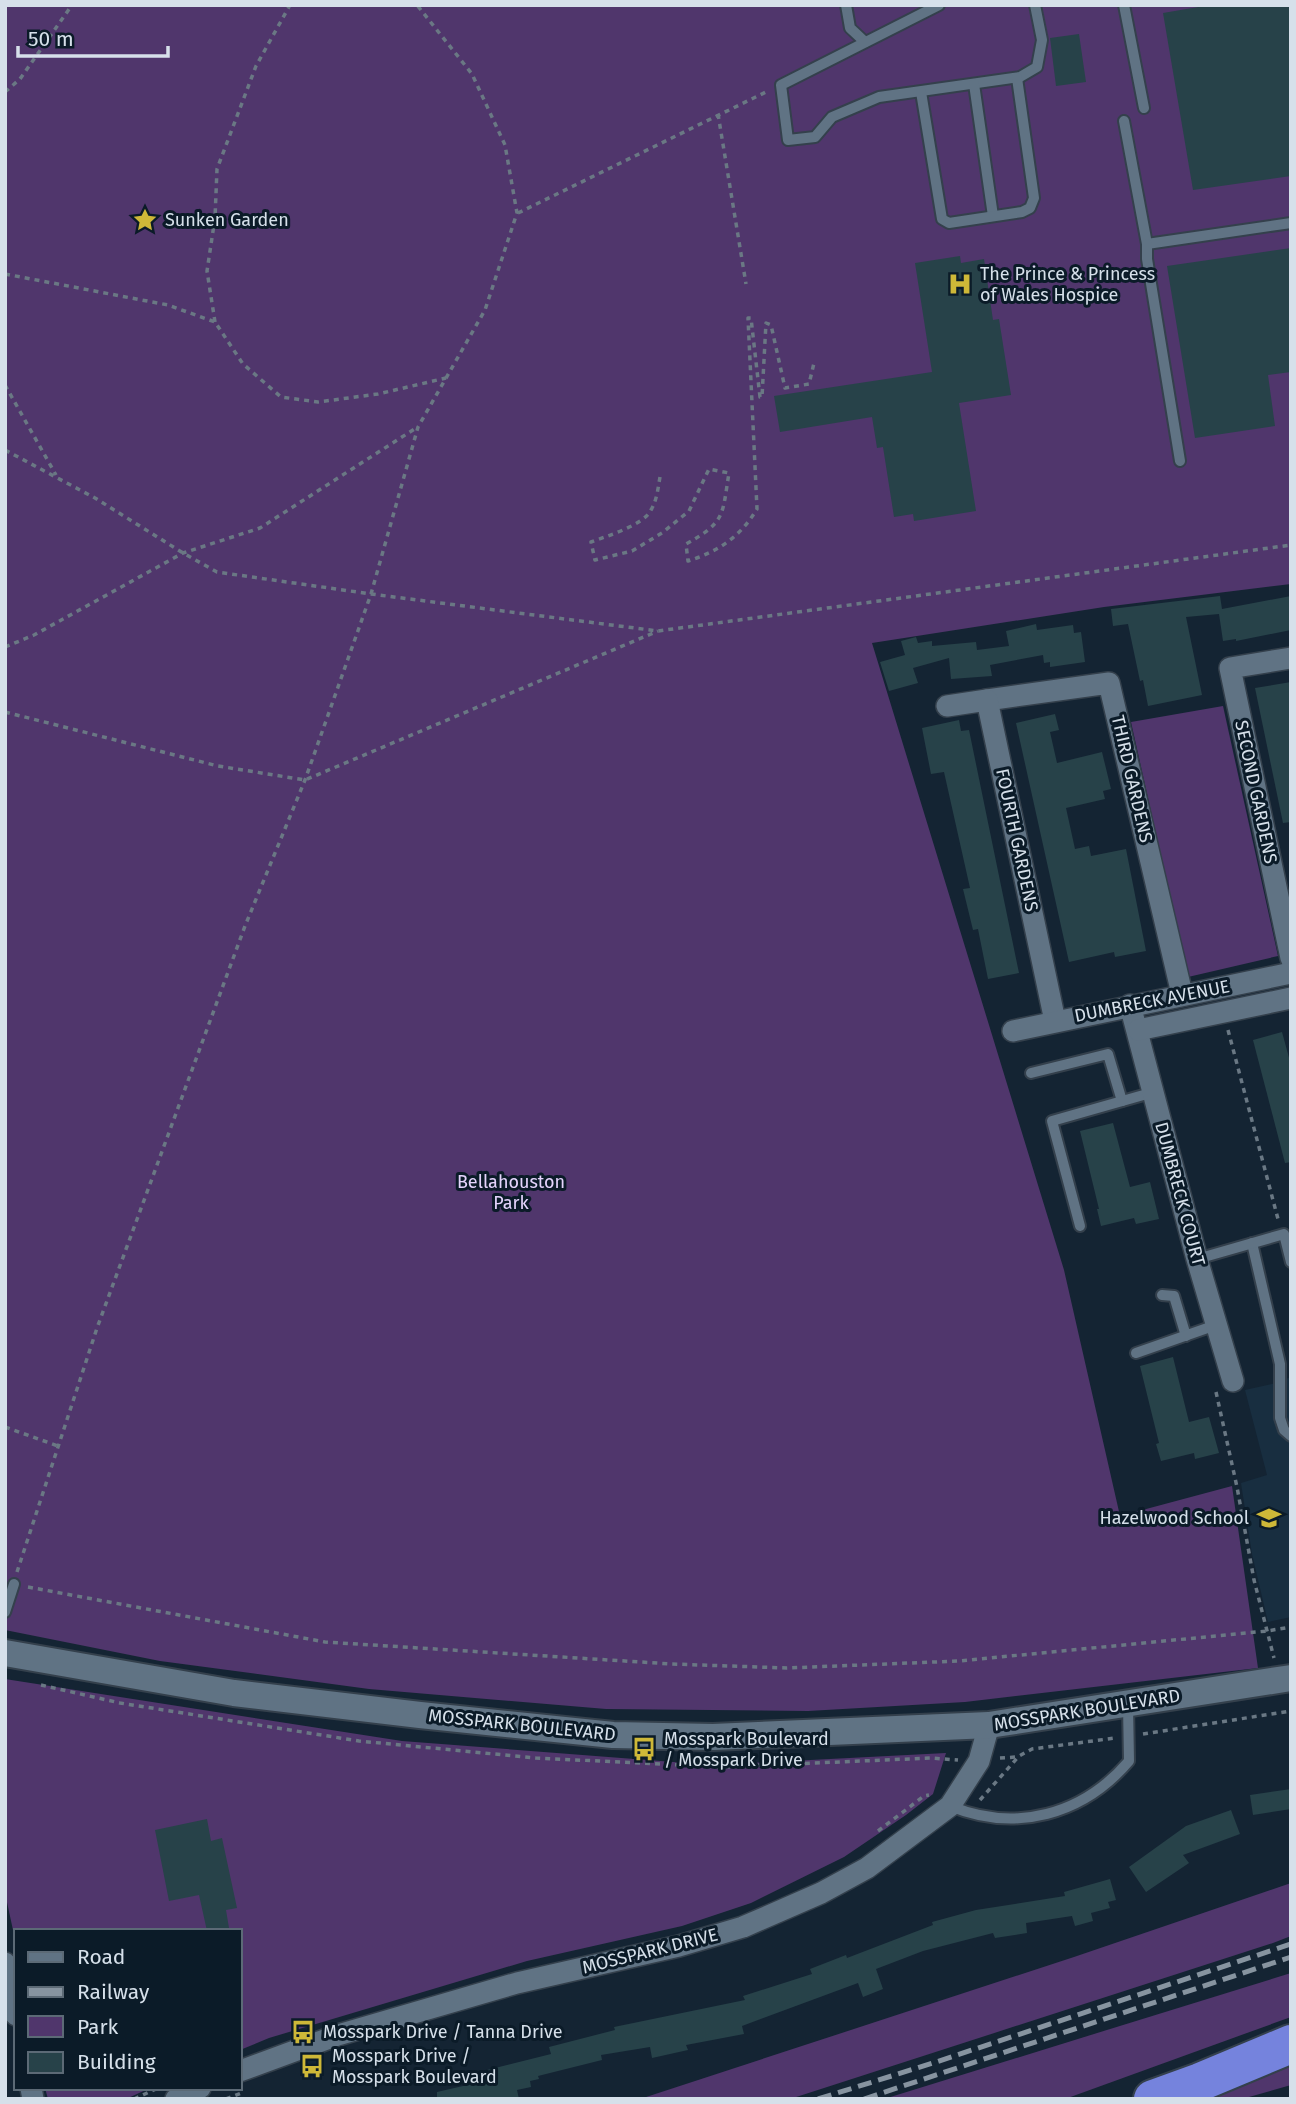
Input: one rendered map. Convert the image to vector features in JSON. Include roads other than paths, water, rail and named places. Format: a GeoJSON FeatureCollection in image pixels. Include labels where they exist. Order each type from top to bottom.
{"type":"FeatureCollection","features":[{"type":"Feature","properties":{"kind":"highway"},"geometry":{"type":"LineString","coordinates":[[1153,2099],[1291,2044]]}},
{"type":"Feature","properties":{"kind":"street","name":"SECOND GARDENS"},"geometry":{"type":"LineString","coordinates":[[1291,658],[1230,668],[1291,958]]}},
{"type":"Feature","properties":{"kind":"street","name":"THIRD GARDENS"},"geometry":{"type":"LineString","coordinates":[[988,700],[1109,683],[1182,995]]}},
{"type":"Feature","properties":{"kind":"street"},"geometry":{"type":"LineString","coordinates":[[947,706],[988,700]]}},
{"type":"Feature","properties":{"kind":"street","name":"FOURTH GARDENS"},"geometry":{"type":"LineString","coordinates":[[988,700],[1055,1021]]}},
{"type":"Feature","properties":{"kind":"street","name":"DUMBRECK AVENUE"},"geometry":{"type":"LineString","coordinates":[[1013,1031],[1291,973]]}},
{"type":"Feature","properties":{"kind":"street","name":"DUMBRECK AVENUE"},"geometry":{"type":"LineString","coordinates":[[1138,1030],[1291,998]]}},
{"type":"Feature","properties":{"kind":"street","name":"DUMBRECK COURT"},"geometry":{"type":"LineString","coordinates":[[1130,1005],[1197,1259],[1233,1381]]}},
{"type":"Feature","properties":{"kind":"street","name":"MOSSPARK BOULEVARD"},"geometry":{"type":"LineString","coordinates":[[5,1653],[234,1693],[612,1735],[713,1738],[989,1725],[1285,1679]]}},
{"type":"Feature","properties":{"kind":"street","name":"MOSSPARK DRIVE"},"geometry":{"type":"LineString","coordinates":[[242,2070],[338,2035],[517,1983],[679,1946],[743,1927],[821,1893],[867,1868],[955,1798],[979,1761],[989,1725]]}},
{"type":"Feature","properties":{"kind":"street"},"geometry":{"type":"LineString","coordinates":[[5,1963],[14,2006]]}},
{"type":"Feature","properties":{"kind":"street"},"geometry":{"type":"LineString","coordinates":[[176,2099],[196,2090]]}},
{"type":"Feature","properties":{"kind":"lane"},"geometry":{"type":"LineString","coordinates":[[846,5],[850,27],[864,42]]}},
{"type":"Feature","properties":{"kind":"lane"},"geometry":{"type":"LineString","coordinates":[[939,5],[781,85],[788,140],[815,137],[832,117],[879,97],[1017,78],[1037,66],[1042,40],[1035,5]]}},
{"type":"Feature","properties":{"kind":"lane"},"geometry":{"type":"LineString","coordinates":[[1124,5],[1144,108]]}},
{"type":"Feature","properties":{"kind":"lane"},"geometry":{"type":"LineString","coordinates":[[921,92],[942,219],[949,223],[1022,212],[1030,208],[1034,198],[1017,78]]}},
{"type":"Feature","properties":{"kind":"lane"},"geometry":{"type":"LineString","coordinates":[[974,84],[993,216]]}},
{"type":"Feature","properties":{"kind":"lane"},"geometry":{"type":"LineString","coordinates":[[1124,121],[1147,244],[1147,260],[1180,461]]}},
{"type":"Feature","properties":{"kind":"lane"},"geometry":{"type":"LineString","coordinates":[[1147,244],[1291,223]]}},
{"type":"Feature","properties":{"kind":"lane"},"geometry":{"type":"LineString","coordinates":[[1031,1073],[1108,1054],[1122,1101]]}},
{"type":"Feature","properties":{"kind":"lane"},"geometry":{"type":"LineString","coordinates":[[1080,1226],[1052,1121],[1154,1092]]}},
{"type":"Feature","properties":{"kind":"lane"},"geometry":{"type":"LineString","coordinates":[[1197,1259],[1284,1234],[1291,1262]]}},
{"type":"Feature","properties":{"kind":"lane"},"geometry":{"type":"LineString","coordinates":[[1252,1243],[1280,1364],[1280,1418],[1284,1430],[1291,1436]]}},
{"type":"Feature","properties":{"kind":"lane"},"geometry":{"type":"LineString","coordinates":[[1162,1295],[1174,1296],[1186,1335]]}},
{"type":"Feature","properties":{"kind":"lane"},"geometry":{"type":"LineString","coordinates":[[1136,1353],[1216,1325]]}},
{"type":"Feature","properties":{"kind":"lane"},"geometry":{"type":"LineString","coordinates":[[5,1612],[14,1584]]}},
{"type":"Feature","properties":{"kind":"lane"},"geometry":{"type":"LineString","coordinates":[[955,1798],[968,1814],[987,1817],[1041,1817],[1082,1802],[1113,1780],[1129,1761],[1128,1704]]}},
{"type":"Feature","properties":{"kind":"railway"},"geometry":{"type":"LineString","coordinates":[[818,2099],[1291,1944]]}},
{"type":"Feature","properties":{"kind":"railway"},"geometry":{"type":"LineString","coordinates":[[864,2099],[1291,1957]]}},
{"type":"Feature","properties":{"kind":"place","name":"Sunken Garden"},"geometry":{"type":"Point","coordinates":[145,220]}},
{"type":"Feature","properties":{"kind":"place","name":"The Prince & Princess of Wales Hospice"},"geometry":{"type":"Point","coordinates":[960,284]}},
{"type":"Feature","properties":{"kind":"place","name":"Hazelwood School"},"geometry":{"type":"Point","coordinates":[1269,1518]}},
{"type":"Feature","properties":{"kind":"place","name":"Mosspark Boulevard / Mosspark Drive"},"geometry":{"type":"Point","coordinates":[644,1749]}},
{"type":"Feature","properties":{"kind":"place","name":"Mosspark Drive / Tanna Drive"},"geometry":{"type":"Point","coordinates":[303,2032]}},
{"type":"Feature","properties":{"kind":"place","name":"Mosspark Drive / Mosspark Boulevard"},"geometry":{"type":"Point","coordinates":[312,2066]}},
{"type":"Feature","properties":{"kind":"park label","name":"Bellahouston Park"},"geometry":{"type":"Point","coordinates":[511,1192]}}]}
